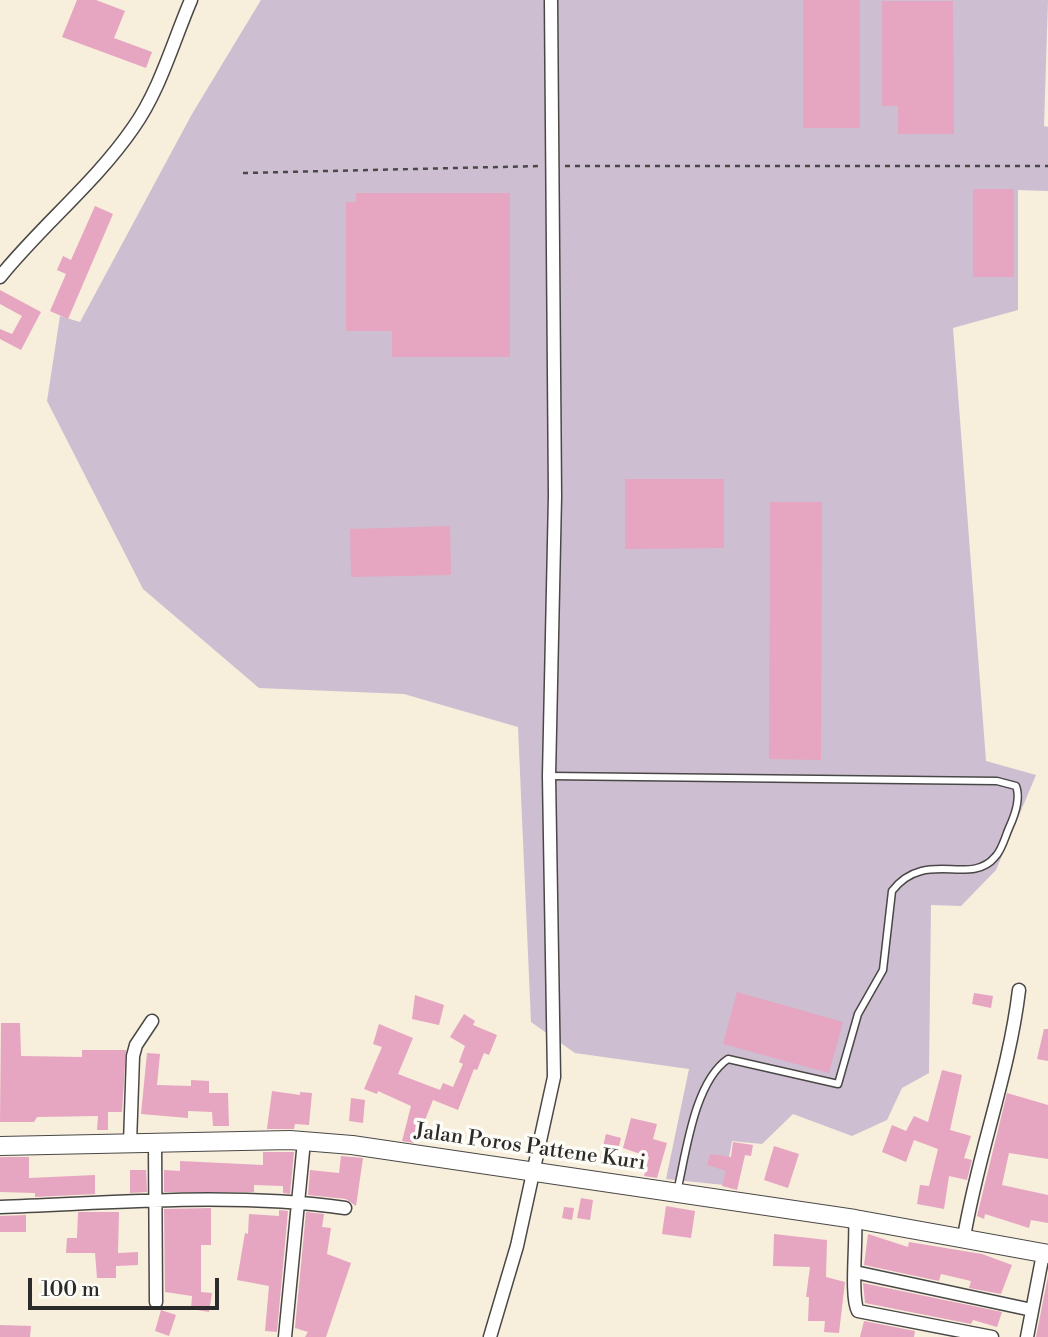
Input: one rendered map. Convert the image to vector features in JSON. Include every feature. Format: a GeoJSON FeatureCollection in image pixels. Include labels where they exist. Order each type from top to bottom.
{"type":"FeatureCollection","features":[{"type":"Feature","properties":{"kind":"street"},"geometry":{"type":"LineString","coordinates":[[0,277],[27,244],[103,169],[135,126],[154,89],[191,0]]}},
{"type":"Feature","properties":{"kind":"street"},"geometry":{"type":"LineString","coordinates":[[490,1337],[534,1172],[554,1077],[549,776],[555,496],[551,0]]}},
{"type":"Feature","properties":{"kind":"street"},"geometry":{"type":"LineString","coordinates":[[964,1237],[973,1182],[1008,1059],[1019,990]]}},
{"type":"Feature","properties":{"kind":"street"},"geometry":{"type":"LineString","coordinates":[[130,1143],[133,1056],[136,1045],[152,1021]]}},
{"type":"Feature","properties":{"kind":"street"},"geometry":{"type":"LineString","coordinates":[[285,1337],[304,1142]]}},
{"type":"Feature","properties":{"kind":"street","name":"Jalan Poros Pattene Kuri"},"geometry":{"type":"LineString","coordinates":[[0,1146],[304,1142],[352,1145],[855,1219],[1046,1254]]}},
{"type":"Feature","properties":{"kind":"street"},"geometry":{"type":"LineString","coordinates":[[155,1143],[156,1301]]}},
{"type":"Feature","properties":{"kind":"street"},"geometry":{"type":"LineString","coordinates":[[0,1206],[154,1201],[299,1204],[345,1208]]}},
{"type":"Feature","properties":{"kind":"street"},"geometry":{"type":"LineString","coordinates":[[855,1219],[858,1251],[854,1302],[861,1313],[992,1337]]}},
{"type":"Feature","properties":{"kind":"street"},"geometry":{"type":"LineString","coordinates":[[1027,1337],[1046,1254]]}},
{"type":"Feature","properties":{"kind":"street"},"geometry":{"type":"LineString","coordinates":[[855,1272],[1032,1310]]}},
{"type":"Feature","properties":{"kind":"lane"},"geometry":{"type":"LineString","coordinates":[[549,776],[997,781],[1016,786],[1019,794],[1013,820],[997,855],[989,864],[977,868],[941,868],[913,872],[892,891],[883,970],[858,1014],[838,1084],[728,1059],[723,1062],[704,1090],[697,1108],[677,1192]]}},
{"type":"Feature","properties":{"kind":"path"},"geometry":{"type":"LineString","coordinates":[[243,173],[551,166],[1048,166]]}},
{"type":"Feature","properties":{"kind":"shaded area"},"geometry":{"type":"Polygon","coordinates":[[[261,0],[1048,0],[1044,126],[1048,127],[1048,191],[1018,190],[1018,310],[953,328],[986,761],[1036,775],[996,870],[961,906],[931,905],[929,1073],[902,1088],[887,1120],[852,1136],[793,1114],[762,1144],[732,1141],[724,1185],[666,1179],[689,1069],[575,1053],[531,1022],[518,727],[404,694],[259,688],[143,589],[47,401],[60,316],[80,322],[192,114],[261,0]]]}},
{"type":"Feature","properties":{"kind":"building"},"geometry":{"type":"Polygon","coordinates":[[[77,0],[96,0],[125,11],[114,38],[152,52],[146,68],[62,37],[77,0]]]}},
{"type":"Feature","properties":{"kind":"building"},"geometry":{"type":"Polygon","coordinates":[[[803,0],[860,0],[860,128],[803,128],[803,0]]]}},
{"type":"Feature","properties":{"kind":"building"},"geometry":{"type":"Polygon","coordinates":[[[882,1],[953,1],[954,134],[898,134],[898,106],[882,106],[882,1]]]}},
{"type":"Feature","properties":{"kind":"building"},"geometry":{"type":"Polygon","coordinates":[[[973,189],[1014,189],[1014,277],[973,277],[973,189]]]}},
{"type":"Feature","properties":{"kind":"building"},"geometry":{"type":"Polygon","coordinates":[[[356,193],[510,193],[510,357],[392,357],[392,331],[346,331],[346,202],[356,202],[356,193]]]}},
{"type":"Feature","properties":{"kind":"building"},"geometry":{"type":"Polygon","coordinates":[[[95,206],[113,214],[68,319],[50,311],[66,274],[57,270],[63,256],[71,260],[95,206]]]}},
{"type":"Feature","properties":{"kind":"building"},"geometry":{"type":"Polygon","coordinates":[[[0,290],[41,312],[21,350],[0,339],[0,329],[12,334],[22,316],[0,304],[0,290]]]}},
{"type":"Feature","properties":{"kind":"building"},"geometry":{"type":"Polygon","coordinates":[[[625,479],[724,479],[724,548],[625,549],[625,479]]]}},
{"type":"Feature","properties":{"kind":"building"},"geometry":{"type":"Polygon","coordinates":[[[770,502],[822,502],[821,760],[769,759],[770,502]]]}},
{"type":"Feature","properties":{"kind":"building"},"geometry":{"type":"Polygon","coordinates":[[[450,526],[451,575],[351,577],[350,529],[450,526]]]}},
{"type":"Feature","properties":{"kind":"building"},"geometry":{"type":"Polygon","coordinates":[[[737,992],[843,1022],[829,1073],[723,1044],[737,992]]]}},
{"type":"Feature","properties":{"kind":"building"},"geometry":{"type":"Polygon","coordinates":[[[974,993],[993,996],[991,1008],[972,1004],[974,993]]]}},
{"type":"Feature","properties":{"kind":"building"},"geometry":{"type":"Polygon","coordinates":[[[415,995],[444,1005],[439,1025],[412,1019],[415,995]]]}},
{"type":"Feature","properties":{"kind":"building"},"geometry":{"type":"Polygon","coordinates":[[[464,1014],[475,1021],[473,1025],[497,1035],[489,1055],[484,1053],[477,1070],[474,1069],[458,1110],[433,1100],[425,1120],[420,1118],[414,1143],[402,1141],[411,1106],[378,1091],[377,1094],[364,1089],[382,1047],[373,1044],[379,1024],[413,1038],[398,1074],[440,1090],[443,1083],[453,1087],[463,1064],[459,1062],[465,1046],[450,1037],[464,1014]]]}},
{"type":"Feature","properties":{"kind":"building"},"geometry":{"type":"Polygon","coordinates":[[[1,1023],[20,1023],[21,1056],[82,1057],[82,1050],[126,1050],[122,1112],[108,1112],[108,1130],[97,1130],[98,1116],[37,1117],[34,1122],[0,1122],[1,1023]]]}},
{"type":"Feature","properties":{"kind":"building"},"geometry":{"type":"Polygon","coordinates":[[[1044,1029],[1048,1029],[1048,1061],[1037,1059],[1044,1029]]]}},
{"type":"Feature","properties":{"kind":"building"},"geometry":{"type":"Polygon","coordinates":[[[147,1053],[160,1054],[157,1085],[191,1086],[191,1080],[209,1081],[209,1093],[228,1093],[229,1126],[213,1126],[212,1112],[188,1111],[188,1118],[141,1114],[147,1053]]]}},
{"type":"Feature","properties":{"kind":"building"},"geometry":{"type":"Polygon","coordinates":[[[942,1070],[962,1075],[950,1130],[971,1136],[964,1158],[972,1160],[967,1180],[949,1176],[944,1209],[917,1204],[920,1185],[929,1186],[938,1149],[914,1140],[906,1162],[882,1152],[892,1125],[906,1131],[914,1116],[928,1122],[942,1070]]]}},
{"type":"Feature","properties":{"kind":"building"},"geometry":{"type":"Polygon","coordinates":[[[272,1091],[300,1095],[300,1092],[312,1093],[309,1125],[295,1124],[294,1129],[267,1129],[272,1091]]]}},
{"type":"Feature","properties":{"kind":"building"},"geometry":{"type":"Polygon","coordinates":[[[1007,1093],[1048,1105],[1048,1159],[1009,1153],[1002,1185],[1048,1195],[1048,1223],[1031,1220],[1029,1228],[985,1214],[984,1219],[977,1216],[1007,1093]]]}},
{"type":"Feature","properties":{"kind":"building"},"geometry":{"type":"Polygon","coordinates":[[[351,1098],[365,1100],[363,1123],[349,1121],[351,1098]]]}},
{"type":"Feature","properties":{"kind":"building"},"geometry":{"type":"Polygon","coordinates":[[[631,1118],[657,1124],[653,1139],[667,1143],[657,1178],[644,1176],[649,1157],[623,1148],[631,1118]]]}},
{"type":"Feature","properties":{"kind":"building"},"geometry":{"type":"Polygon","coordinates":[[[606,1134],[621,1138],[614,1167],[599,1163],[606,1134]]]}},
{"type":"Feature","properties":{"kind":"building"},"geometry":{"type":"Polygon","coordinates":[[[733,1142],[753,1145],[751,1156],[745,1155],[737,1190],[722,1186],[726,1171],[707,1165],[710,1154],[731,1157],[733,1142]]]}},
{"type":"Feature","properties":{"kind":"building"},"geometry":{"type":"Polygon","coordinates":[[[774,1146],[799,1154],[788,1188],[764,1180],[774,1146]]]}},
{"type":"Feature","properties":{"kind":"building"},"geometry":{"type":"Polygon","coordinates":[[[263,1152],[294,1152],[290,1194],[283,1193],[283,1186],[254,1185],[254,1192],[164,1192],[164,1170],[180,1171],[180,1161],[263,1165],[263,1152]]]}},
{"type":"Feature","properties":{"kind":"building"},"geometry":{"type":"Polygon","coordinates":[[[341,1156],[363,1158],[356,1206],[346,1199],[308,1195],[310,1170],[339,1173],[341,1156]]]}},
{"type":"Feature","properties":{"kind":"building"},"geometry":{"type":"Polygon","coordinates":[[[0,1157],[29,1157],[29,1178],[95,1175],[95,1194],[35,1197],[35,1193],[0,1192],[0,1157]]]}},
{"type":"Feature","properties":{"kind":"building"},"geometry":{"type":"Polygon","coordinates":[[[130,1170],[146,1170],[147,1192],[130,1193],[130,1170]]]}},
{"type":"Feature","properties":{"kind":"building"},"geometry":{"type":"Polygon","coordinates":[[[581,1198],[593,1200],[590,1220],[577,1218],[581,1198]]]}},
{"type":"Feature","properties":{"kind":"building"},"geometry":{"type":"Polygon","coordinates":[[[666,1206],[695,1211],[691,1238],[662,1234],[666,1206]]]}},
{"type":"Feature","properties":{"kind":"building"},"geometry":{"type":"Polygon","coordinates":[[[564,1207],[574,1208],[572,1220],[562,1218],[564,1207]]]}},
{"type":"Feature","properties":{"kind":"building"},"geometry":{"type":"Polygon","coordinates":[[[211,1208],[211,1245],[201,1245],[201,1292],[212,1293],[209,1312],[191,1309],[192,1296],[165,1292],[164,1209],[211,1208]]]}},
{"type":"Feature","properties":{"kind":"building"},"geometry":{"type":"Polygon","coordinates":[[[279,1210],[288,1211],[277,1332],[265,1331],[269,1286],[237,1280],[245,1233],[248,1234],[249,1214],[279,1216],[279,1210]]]}},
{"type":"Feature","properties":{"kind":"building"},"geometry":{"type":"Polygon","coordinates":[[[78,1212],[119,1212],[118,1253],[138,1252],[138,1265],[116,1266],[116,1278],[97,1278],[95,1253],[66,1253],[67,1238],[77,1238],[78,1212]]]}},
{"type":"Feature","properties":{"kind":"building"},"geometry":{"type":"Polygon","coordinates":[[[306,1212],[324,1214],[322,1227],[331,1228],[327,1254],[351,1263],[326,1337],[305,1337],[308,1332],[295,1328],[306,1212]]]}},
{"type":"Feature","properties":{"kind":"building"},"geometry":{"type":"Polygon","coordinates":[[[26,1215],[26,1232],[0,1232],[0,1216],[26,1215]]]}},
{"type":"Feature","properties":{"kind":"building"},"geometry":{"type":"Polygon","coordinates":[[[774,1234],[827,1240],[826,1277],[845,1282],[839,1333],[824,1332],[825,1321],[808,1321],[809,1297],[806,1297],[810,1267],[773,1266],[774,1234]]]}},
{"type":"Feature","properties":{"kind":"building"},"geometry":{"type":"Polygon","coordinates":[[[868,1234],[908,1247],[909,1242],[982,1254],[1012,1265],[1001,1294],[969,1288],[971,1281],[941,1274],[939,1281],[864,1265],[868,1234]]]}},
{"type":"Feature","properties":{"kind":"building"},"geometry":{"type":"Polygon","coordinates":[[[1048,1276],[1048,1337],[1036,1337],[1048,1276]]]}},
{"type":"Feature","properties":{"kind":"building"},"geometry":{"type":"Polygon","coordinates":[[[863,1283],[1002,1312],[997,1327],[973,1320],[971,1324],[865,1303],[863,1283]]]}},
{"type":"Feature","properties":{"kind":"building"},"geometry":{"type":"Polygon","coordinates":[[[161,1310],[176,1315],[169,1336],[155,1331],[161,1310]]]}},
{"type":"Feature","properties":{"kind":"building"},"geometry":{"type":"Polygon","coordinates":[[[864,1321],[915,1331],[914,1337],[860,1337],[864,1321]]]}},
{"type":"Feature","properties":{"kind":"building"},"geometry":{"type":"Polygon","coordinates":[[[0,1325],[31,1326],[30,1337],[0,1337],[0,1325]]]}}]}
